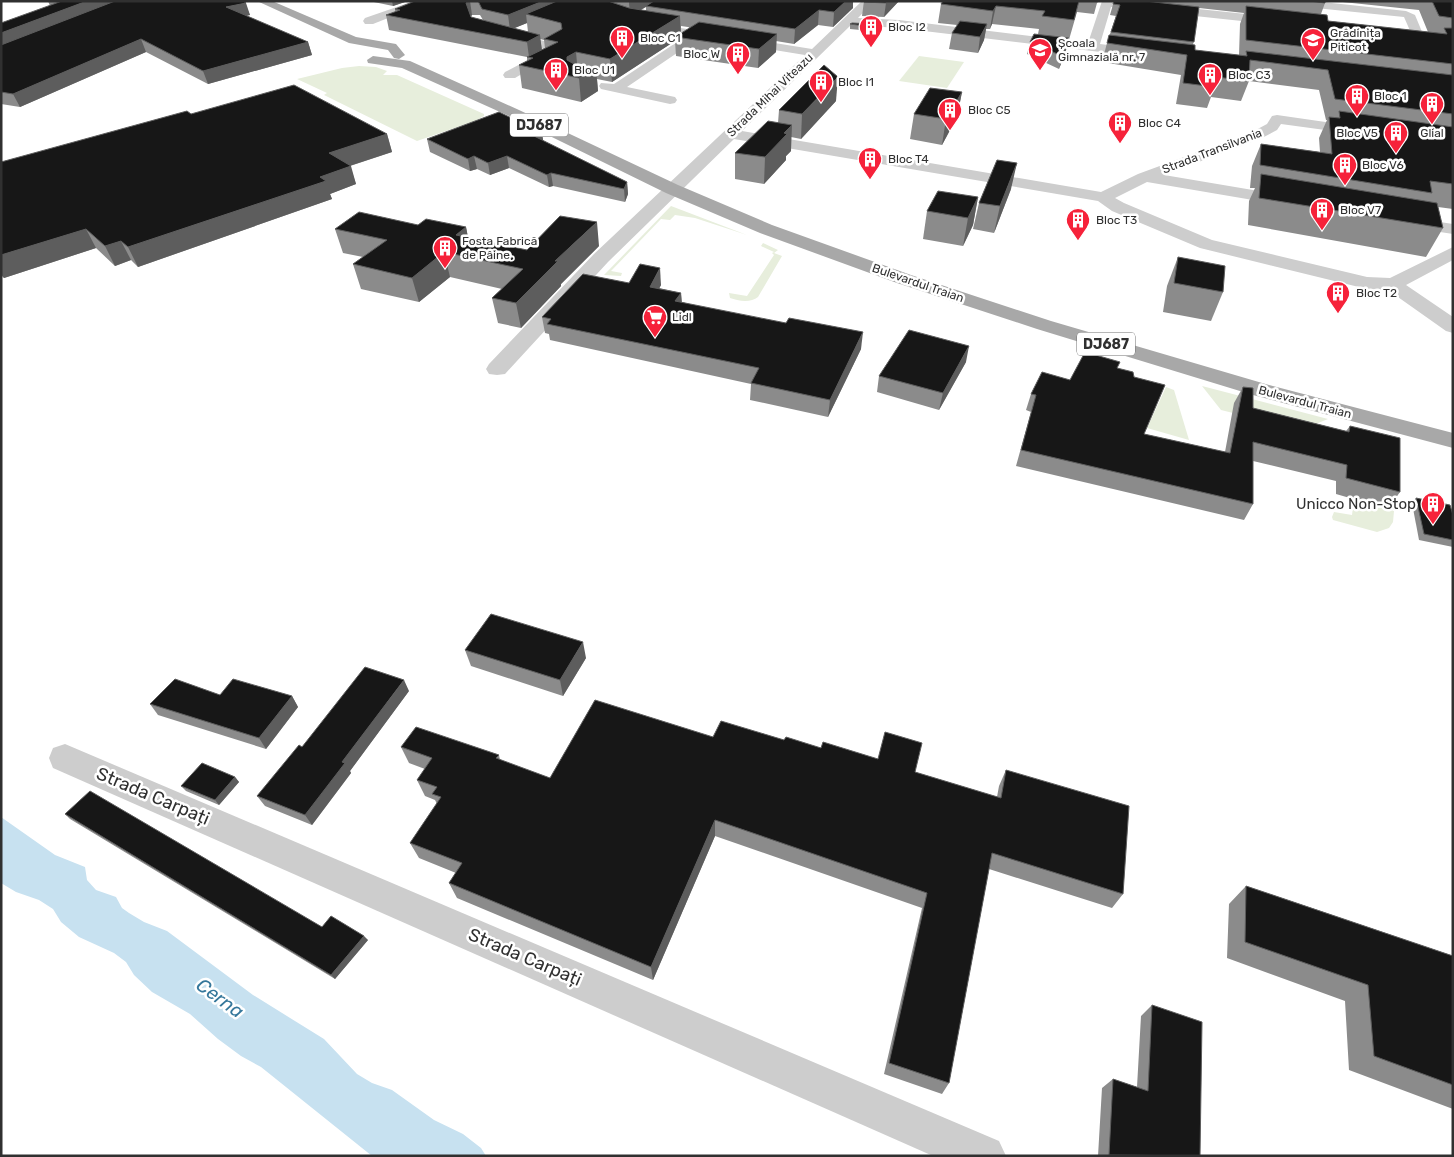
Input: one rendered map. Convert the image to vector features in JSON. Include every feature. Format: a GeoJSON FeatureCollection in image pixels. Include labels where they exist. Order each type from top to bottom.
{"type":"FeatureCollection","features":[{"type":"Feature","properties":{"kind":"main road","name":"Bulevardul Traian"},"geometry":{"type":"LineString","coordinates":[[262,1],[360,53],[405,64],[514,113],[672,189],[785,236],[917,283],[1035,322],[1261,390],[1453,441]]}},
{"type":"Feature","properties":{"kind":"main road"},"geometry":{"type":"LineString","coordinates":[[360,53],[365,47],[390,48],[405,64]]}},
{"type":"Feature","properties":{"kind":"main road"},"geometry":{"type":"LineString","coordinates":[[360,53],[390,56],[390,48]]}},
{"type":"Feature","properties":{"kind":"street"},"geometry":{"type":"LineString","coordinates":[[369,21],[426,1]]}},
{"type":"Feature","properties":{"kind":"street"},"geometry":{"type":"LineString","coordinates":[[1276,1],[1406,14],[1409,15],[1423,39],[1403,37]]}},
{"type":"Feature","properties":{"kind":"street"},"geometry":{"type":"LineString","coordinates":[[848,3],[865,5],[899,24]]}},
{"type":"Feature","properties":{"kind":"street"},"geometry":{"type":"LineString","coordinates":[[1093,47],[1106,3],[1292,22]]}},
{"type":"Feature","properties":{"kind":"street","name":"Strada Mihai Viteazu"},"geometry":{"type":"LineString","coordinates":[[497,369],[586,275],[672,189],[865,5]]}},
{"type":"Feature","properties":{"kind":"street"},"geometry":{"type":"LineString","coordinates":[[644,15],[631,23],[815,53]]}},
{"type":"Feature","properties":{"kind":"street"},"geometry":{"type":"LineString","coordinates":[[849,20],[899,24],[1158,55]]}},
{"type":"Feature","properties":{"kind":"street"},"geometry":{"type":"LineString","coordinates":[[488,30],[558,49],[510,74]]}},
{"type":"Feature","properties":{"kind":"street"},"geometry":{"type":"LineString","coordinates":[[512,36],[528,30]]}},
{"type":"Feature","properties":{"kind":"street"},"geometry":{"type":"LineString","coordinates":[[616,88],[696,35]]}},
{"type":"Feature","properties":{"kind":"street"},"geometry":{"type":"LineString","coordinates":[[597,84],[670,100]]}},
{"type":"Feature","properties":{"kind":"street","name":"Strada Transilvania"},"geometry":{"type":"LineString","coordinates":[[1103,197],[1144,177],[1257,135],[1272,127],[1277,120],[1374,133]]}},
{"type":"Feature","properties":{"kind":"street"},"geometry":{"type":"LineString","coordinates":[[730,134],[1103,197],[1118,207],[1206,244],[1367,283],[1393,284],[1453,252]]}},
{"type":"Feature","properties":{"kind":"street","name":"Strada Transilvania"},"geometry":{"type":"LineString","coordinates":[[1144,177],[1308,205]]}},
{"type":"Feature","properties":{"kind":"street"},"geometry":{"type":"LineString","coordinates":[[1395,220],[1453,229]]}},
{"type":"Feature","properties":{"kind":"street"},"geometry":{"type":"LineString","coordinates":[[1393,284],[1453,327]]}},
{"type":"Feature","properties":{"kind":"street","name":"Strada Carpați"},"geometry":{"type":"LineString","coordinates":[[65,758],[984,1156]]}},
{"type":"Feature","properties":{"kind":"green space"},"geometry":{"type":"Polygon","coordinates":[[[919,56],[964,62],[947,88],[899,81],[919,56]]]}},
{"type":"Feature","properties":{"kind":"green space"},"geometry":{"type":"Polygon","coordinates":[[[376,67],[387,71],[383,75],[397,75],[484,114],[484,116],[475,121],[417,141],[324,95],[327,93],[297,79],[342,68],[376,67]]]}},
{"type":"Feature","properties":{"kind":"green space"},"geometry":{"type":"Polygon","coordinates":[[[671,206],[747,235],[695,218],[675,215],[670,220],[661,219],[611,271],[622,273],[621,276],[604,275],[671,206]]]}},
{"type":"Feature","properties":{"kind":"green space"},"geometry":{"type":"Polygon","coordinates":[[[763,243],[778,250],[774,253],[782,256],[758,297],[748,301],[730,298],[729,293],[747,296],[774,255],[772,253],[774,252],[761,246],[763,243]]]}},
{"type":"Feature","properties":{"kind":"green space"},"geometry":{"type":"Polygon","coordinates":[[[1202,386],[1328,419],[1301,430],[1221,410],[1202,386]]]}},
{"type":"Feature","properties":{"kind":"green space"},"geometry":{"type":"Polygon","coordinates":[[[1166,387],[1174,390],[1189,440],[1147,428],[1166,387]]]}},
{"type":"Feature","properties":{"kind":"green space"},"geometry":{"type":"Polygon","coordinates":[[[1354,499],[1394,511],[1393,522],[1389,528],[1377,532],[1333,520],[1334,512],[1352,515],[1354,499]]]}},
{"type":"Feature","properties":{"kind":"water","name":"Cerna"},"geometry":{"type":"Polygon","coordinates":[[[1,817],[55,855],[85,867],[87,880],[96,890],[116,897],[122,908],[129,913],[144,922],[167,931],[253,995],[324,1039],[357,1074],[372,1083],[392,1090],[434,1120],[463,1134],[481,1148],[486,1156],[372,1156],[261,1067],[241,1056],[218,1039],[190,1014],[152,992],[134,975],[126,962],[114,953],[79,937],[61,922],[53,909],[39,900],[16,892],[1,883],[1,817]]]}},
{"type":"Feature","properties":{"kind":"building"},"geometry":{"type":"Polygon","coordinates":[[[62,1],[87,1],[1,33],[1,23],[62,1]]]}},
{"type":"Feature","properties":{"kind":"building"},"geometry":{"type":"Polygon","coordinates":[[[115,1],[243,1],[246,3],[226,7],[308,42],[203,71],[141,39],[13,94],[1,92],[1,45],[115,1]]]}},
{"type":"Feature","properties":{"kind":"building"},"geometry":{"type":"Polygon","coordinates":[[[415,1],[469,1],[466,3],[471,17],[540,35],[527,42],[386,15],[400,10],[395,9],[415,1]]]}},
{"type":"Feature","properties":{"kind":"building"},"geometry":{"type":"Polygon","coordinates":[[[478,1],[543,1],[508,15],[482,9],[478,1]]]}},
{"type":"Feature","properties":{"kind":"building"},"geometry":{"type":"Polygon","coordinates":[[[557,1],[608,1],[629,8],[680,16],[610,59],[576,52],[567,57],[567,60],[574,64],[596,68],[579,78],[519,65],[533,58],[527,57],[558,42],[544,39],[562,29],[561,23],[526,14],[557,1]]]}},
{"type":"Feature","properties":{"kind":"building"},"geometry":{"type":"Polygon","coordinates":[[[654,1],[846,1],[834,12],[819,10],[795,29],[646,6],[654,1]]]}},
{"type":"Feature","properties":{"kind":"building"},"geometry":{"type":"Polygon","coordinates":[[[864,1],[887,1],[886,3],[864,1]]]}},
{"type":"Feature","properties":{"kind":"building"},"geometry":{"type":"Polygon","coordinates":[[[943,1],[1079,1],[1074,20],[1042,16],[1045,11],[996,6],[993,11],[941,4],[943,1]]]}},
{"type":"Feature","properties":{"kind":"building"},"geometry":{"type":"Polygon","coordinates":[[[1114,1],[1145,1],[1199,7],[1194,42],[1111,32],[1120,5],[1113,4],[1114,1]]]}},
{"type":"Feature","properties":{"kind":"building"},"geometry":{"type":"Polygon","coordinates":[[[1309,1],[1325,1],[1325,3],[1309,1]]]}},
{"type":"Feature","properties":{"kind":"building"},"geometry":{"type":"Polygon","coordinates":[[[1432,1],[1453,1],[1453,18],[1439,16],[1432,1]]]}},
{"type":"Feature","properties":{"kind":"building"},"geometry":{"type":"Polygon","coordinates":[[[1246,6],[1327,15],[1328,21],[1447,34],[1444,28],[1453,28],[1453,64],[1246,40],[1246,6]]]}},
{"type":"Feature","properties":{"kind":"building"},"geometry":{"type":"Polygon","coordinates":[[[960,21],[987,24],[980,37],[952,33],[960,21]]]}},
{"type":"Feature","properties":{"kind":"building"},"geometry":{"type":"Polygon","coordinates":[[[699,22],[777,34],[759,49],[675,37],[699,22]]]}},
{"type":"Feature","properties":{"kind":"building"},"geometry":{"type":"Polygon","coordinates":[[[850,24],[874,24],[872,27],[850,24]]]}},
{"type":"Feature","properties":{"kind":"building"},"geometry":{"type":"Polygon","coordinates":[[[1034,34],[1069,38],[1062,56],[1030,42],[1034,34]]]}},
{"type":"Feature","properties":{"kind":"building"},"geometry":{"type":"Polygon","coordinates":[[[1109,35],[1195,45],[1195,50],[1247,56],[1246,51],[1453,75],[1453,114],[1335,99],[1328,70],[1250,60],[1249,81],[1216,77],[1215,87],[1183,83],[1187,55],[1107,43],[1109,35]]]}},
{"type":"Feature","properties":{"kind":"building"},"geometry":{"type":"Polygon","coordinates":[[[824,65],[838,77],[802,114],[779,110],[824,65]]]}},
{"type":"Feature","properties":{"kind":"building"},"geometry":{"type":"Polygon","coordinates":[[[294,85],[387,134],[329,153],[351,166],[320,177],[326,181],[128,247],[121,241],[105,246],[86,229],[1,255],[1,162],[187,111],[191,114],[294,85]]]}},
{"type":"Feature","properties":{"kind":"building"},"geometry":{"type":"Polygon","coordinates":[[[930,88],[962,92],[946,119],[914,114],[930,88]]]}},
{"type":"Feature","properties":{"kind":"building"},"geometry":{"type":"Polygon","coordinates":[[[1339,111],[1453,127],[1453,184],[1430,181],[1432,193],[1260,165],[1261,144],[1332,154],[1329,117],[1340,118],[1339,111]]]}},
{"type":"Feature","properties":{"kind":"building"},"geometry":{"type":"Polygon","coordinates":[[[499,112],[542,133],[534,136],[627,182],[624,189],[551,173],[547,175],[507,156],[488,163],[474,156],[468,159],[427,139],[499,112]]]}},
{"type":"Feature","properties":{"kind":"building"},"geometry":{"type":"Polygon","coordinates":[[[768,121],[792,125],[784,133],[787,134],[765,157],[735,153],[768,121]]]}},
{"type":"Feature","properties":{"kind":"building"},"geometry":{"type":"Polygon","coordinates":[[[997,160],[1017,163],[1000,206],[979,203],[997,160]]]}},
{"type":"Feature","properties":{"kind":"building"},"geometry":{"type":"Polygon","coordinates":[[[1261,174],[1437,203],[1443,228],[1259,198],[1261,174]]]}},
{"type":"Feature","properties":{"kind":"building"},"geometry":{"type":"Polygon","coordinates":[[[938,191],[978,197],[968,218],[927,211],[938,191]]]}},
{"type":"Feature","properties":{"kind":"building"},"geometry":{"type":"Polygon","coordinates":[[[359,212],[418,225],[426,219],[466,227],[456,235],[527,250],[560,216],[597,222],[555,261],[558,261],[516,303],[492,298],[523,269],[444,252],[412,278],[353,264],[387,240],[335,229],[359,212]]]}},
{"type":"Feature","properties":{"kind":"building"},"geometry":{"type":"Polygon","coordinates":[[[1178,257],[1225,266],[1223,292],[1174,283],[1178,257]]]}},
{"type":"Feature","properties":{"kind":"building"},"geometry":{"type":"Polygon","coordinates":[[[640,264],[660,268],[650,287],[681,293],[675,301],[786,323],[789,318],[863,332],[830,400],[751,383],[759,368],[547,324],[551,319],[542,317],[583,274],[629,283],[640,264]]]}},
{"type":"Feature","properties":{"kind":"building"},"geometry":{"type":"Polygon","coordinates":[[[909,330],[969,346],[943,393],[879,376],[909,330]]]}},
{"type":"Feature","properties":{"kind":"building"},"geometry":{"type":"Polygon","coordinates":[[[1085,352],[1120,362],[1117,368],[1133,372],[1134,377],[1165,385],[1144,434],[1230,453],[1243,387],[1253,388],[1253,408],[1349,432],[1350,426],[1400,438],[1400,492],[1346,478],[1347,465],[1253,442],[1253,504],[1021,450],[1036,395],[1031,394],[1042,372],[1070,380],[1085,352]]]}},
{"type":"Feature","properties":{"kind":"building","name":"Unicco Non-Stop"},"geometry":{"type":"Polygon","coordinates":[[[1416,498],[1450,505],[1453,515],[1453,540],[1424,534],[1416,498]]]}},
{"type":"Feature","properties":{"kind":"building"},"geometry":{"type":"Polygon","coordinates":[[[491,614],[583,642],[560,680],[465,650],[491,614]]]}},
{"type":"Feature","properties":{"kind":"building"},"geometry":{"type":"Polygon","coordinates":[[[365,667],[404,680],[342,762],[345,763],[305,815],[257,796],[299,745],[302,747],[365,667]]]}},
{"type":"Feature","properties":{"kind":"building"},"geometry":{"type":"Polygon","coordinates":[[[175,679],[220,695],[233,679],[292,696],[259,738],[150,704],[175,679]]]}},
{"type":"Feature","properties":{"kind":"building"},"geometry":{"type":"Polygon","coordinates":[[[595,700],[713,737],[721,721],[784,740],[786,737],[821,748],[823,742],[878,759],[885,732],[922,743],[915,772],[1001,798],[1006,770],[1129,806],[1123,894],[992,853],[949,1083],[889,1063],[927,893],[715,820],[651,967],[449,883],[462,863],[410,843],[441,797],[432,794],[437,787],[417,780],[432,758],[401,747],[416,727],[499,755],[496,758],[550,778],[595,700]]]}},
{"type":"Feature","properties":{"kind":"building"},"geometry":{"type":"Polygon","coordinates":[[[202,763],[235,777],[215,800],[181,786],[202,763]]]}},
{"type":"Feature","properties":{"kind":"building"},"geometry":{"type":"Polygon","coordinates":[[[90,791],[322,927],[331,916],[364,936],[331,975],[65,814],[90,791]]]}},
{"type":"Feature","properties":{"kind":"building"},"geometry":{"type":"Polygon","coordinates":[[[1246,886],[1453,956],[1453,1085],[1374,1056],[1368,985],[1245,942],[1246,886]]]}},
{"type":"Feature","properties":{"kind":"building"},"geometry":{"type":"Polygon","coordinates":[[[1152,1005],[1202,1022],[1200,1156],[1109,1155],[1113,1079],[1148,1091],[1152,1005]]]}},
{"type":"Feature","properties":{"kind":"place","name":"Bloc I2"},"geometry":{"type":"Point","coordinates":[871,48]}},
{"type":"Feature","properties":{"kind":"place","name":"Bloc C1"},"geometry":{"type":"Point","coordinates":[622,59]}},
{"type":"Feature","properties":{"kind":"place","name":"Grădinița Piticot"},"geometry":{"type":"Point","coordinates":[1313,61]}},
{"type":"Feature","properties":{"kind":"place","name":"Școala Gimnazială nr. 7"},"geometry":{"type":"Point","coordinates":[1040,71]}},
{"type":"Feature","properties":{"kind":"place","name":"Bloc W"},"geometry":{"type":"Point","coordinates":[738,75]}},
{"type":"Feature","properties":{"kind":"place","name":"Bloc U1"},"geometry":{"type":"Point","coordinates":[556,91]}},
{"type":"Feature","properties":{"kind":"place","name":"Bloc C3"},"geometry":{"type":"Point","coordinates":[1210,96]}},
{"type":"Feature","properties":{"kind":"place","name":"Bloc I1"},"geometry":{"type":"Point","coordinates":[821,103]}},
{"type":"Feature","properties":{"kind":"place","name":"Bloc 1"},"geometry":{"type":"Point","coordinates":[1357,117]}},
{"type":"Feature","properties":{"kind":"place","name":"Glial"},"geometry":{"type":"Point","coordinates":[1432,125]}},
{"type":"Feature","properties":{"kind":"place","name":"Bloc C5"},"geometry":{"type":"Point","coordinates":[950,131]}},
{"type":"Feature","properties":{"kind":"place","name":"Bloc C4"},"geometry":{"type":"Point","coordinates":[1120,144]}},
{"type":"Feature","properties":{"kind":"place","name":"Bloc V5"},"geometry":{"type":"Point","coordinates":[1396,154]}},
{"type":"Feature","properties":{"kind":"place","name":"Bloc T4"},"geometry":{"type":"Point","coordinates":[870,180]}},
{"type":"Feature","properties":{"kind":"place","name":"Bloc V6"},"geometry":{"type":"Point","coordinates":[1345,186]}},
{"type":"Feature","properties":{"kind":"place","name":"Bloc V7"},"geometry":{"type":"Point","coordinates":[1322,231]}},
{"type":"Feature","properties":{"kind":"place","name":"Bloc T3"},"geometry":{"type":"Point","coordinates":[1078,241]}},
{"type":"Feature","properties":{"kind":"place","name":"Fosta Fabrică de Pâine."},"geometry":{"type":"Point","coordinates":[445,269]}},
{"type":"Feature","properties":{"kind":"place","name":"Bloc T2"},"geometry":{"type":"Point","coordinates":[1338,314]}},
{"type":"Feature","properties":{"kind":"place","name":"Lidl"},"geometry":{"type":"Point","coordinates":[655,338]}},
{"type":"Feature","properties":{"kind":"place","name":"Unicco Non-Stop"},"geometry":{"type":"Point","coordinates":[1433,525]}}]}
